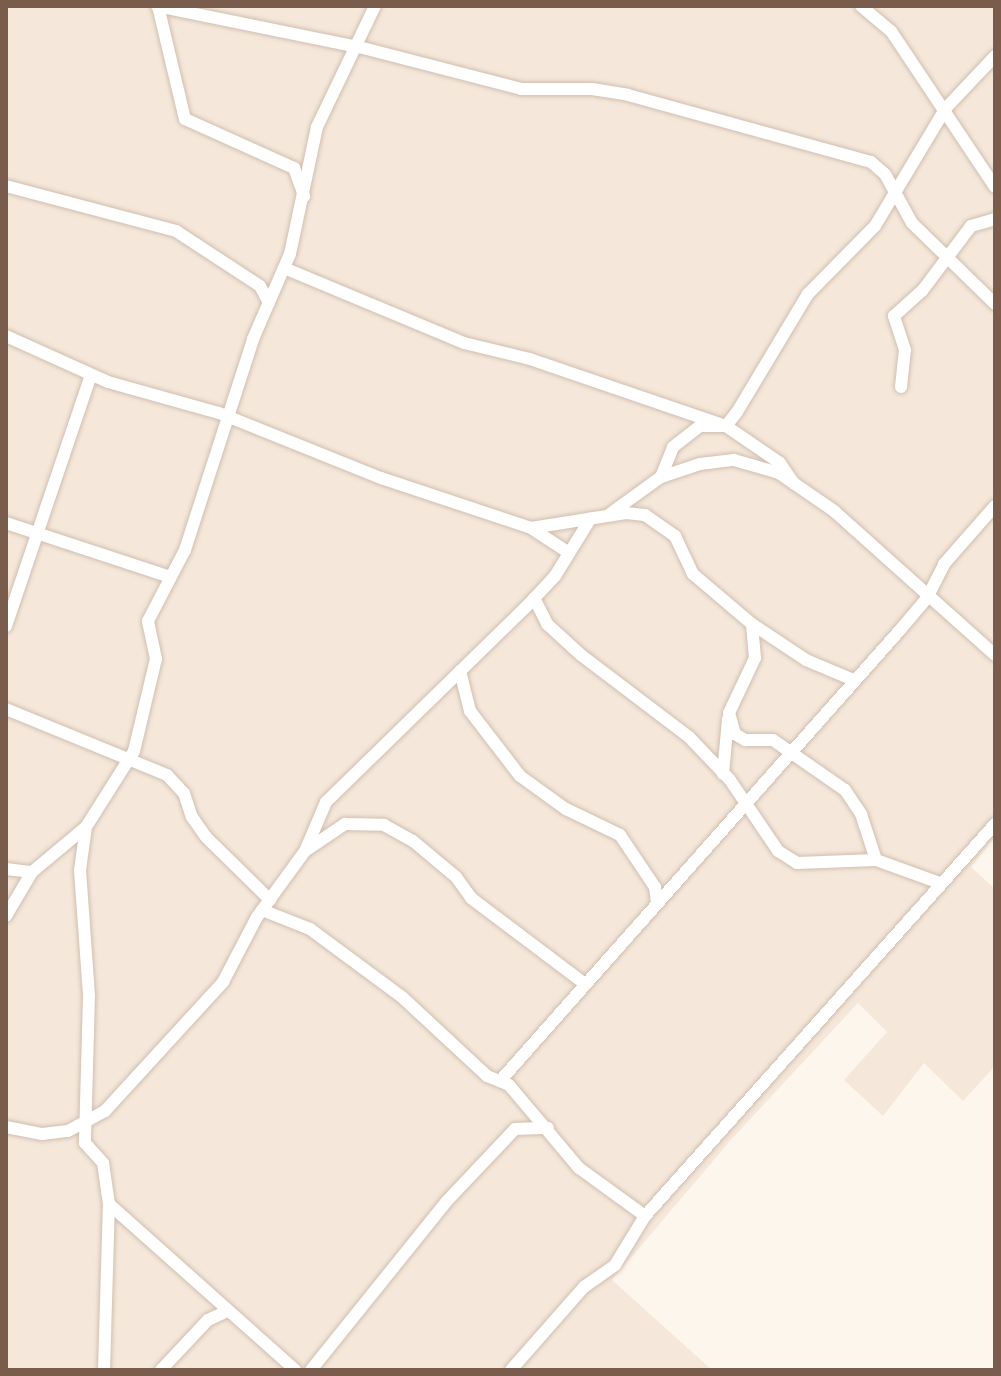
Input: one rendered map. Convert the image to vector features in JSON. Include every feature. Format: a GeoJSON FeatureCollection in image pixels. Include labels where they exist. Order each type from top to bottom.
{"type":"FeatureCollection","features":[{"type":"Feature","properties":{"kind":"street"},"geometry":{"type":"LineString","coordinates":[[305,199],[294,168],[185,119],[157,6],[359,47],[521,89],[592,89],[628,95],[871,162],[895,191],[912,223],[995,304]]}},
{"type":"Feature","properties":{"kind":"street"},"geometry":{"type":"LineString","coordinates":[[6,916],[32,872],[86,827],[130,758],[154,673],[148,621],[185,550],[269,303],[284,268],[305,199],[317,127],[359,47],[375,6]]}},
{"type":"Feature","properties":{"kind":"street"},"geometry":{"type":"LineString","coordinates":[[861,6],[891,31],[946,108],[995,187]]}},
{"type":"Feature","properties":{"kind":"street"},"geometry":{"type":"LineString","coordinates":[[726,426],[808,294],[867,236],[946,108],[995,56]]}},
{"type":"Feature","properties":{"kind":"street"},"geometry":{"type":"LineString","coordinates":[[6,186],[176,231],[248,276],[269,303]]}},
{"type":"Feature","properties":{"kind":"street"},"geometry":{"type":"LineString","coordinates":[[901,387],[905,350],[894,316],[922,291],[971,226],[995,219]]}},
{"type":"Feature","properties":{"kind":"street"},"geometry":{"type":"LineString","coordinates":[[284,268],[464,343],[530,359],[726,426],[780,463],[794,484]]}},
{"type":"Feature","properties":{"kind":"street"},"geometry":{"type":"LineString","coordinates":[[6,336],[91,375],[232,419],[381,478],[531,528],[566,551]]}},
{"type":"Feature","properties":{"kind":"street"},"geometry":{"type":"LineString","coordinates":[[6,626],[91,375]]}},
{"type":"Feature","properties":{"kind":"street"},"geometry":{"type":"LineString","coordinates":[[661,477],[673,447],[700,426],[726,426]]}},
{"type":"Feature","properties":{"kind":"street"},"geometry":{"type":"LineString","coordinates":[[611,513],[661,477],[734,460],[779,473],[834,511],[927,598],[995,655]]}},
{"type":"Feature","properties":{"kind":"street"},"geometry":{"type":"LineString","coordinates":[[500,1081],[657,904],[678,886],[694,856],[792,754],[851,679],[927,598],[944,564],[995,506]]}},
{"type":"Feature","properties":{"kind":"street"},"geometry":{"type":"LineString","coordinates":[[531,528],[611,513],[645,515],[675,536],[693,574],[752,624],[806,660],[851,679]]}},
{"type":"Feature","properties":{"kind":"street"},"geometry":{"type":"LineString","coordinates":[[6,1127],[42,1134],[85,1125],[105,1111],[223,982],[266,905],[305,851],[326,802],[555,576],[566,551],[591,518]]}},
{"type":"Feature","properties":{"kind":"street"},"geometry":{"type":"LineString","coordinates":[[6,523],[170,577]]}},
{"type":"Feature","properties":{"kind":"street"},"geometry":{"type":"LineString","coordinates":[[534,598],[547,624],[689,737],[723,774],[778,851],[797,863],[876,860],[940,883]]}},
{"type":"Feature","properties":{"kind":"street"},"geometry":{"type":"LineString","coordinates":[[723,774],[729,716],[755,658],[752,624]]}},
{"type":"Feature","properties":{"kind":"street"},"geometry":{"type":"LineString","coordinates":[[460,671],[470,711],[520,776],[566,809],[620,835],[655,887],[657,904]]}},
{"type":"Feature","properties":{"kind":"street"},"geometry":{"type":"LineString","coordinates":[[6,709],[167,775],[184,793],[192,817],[206,837],[266,905],[337,947],[487,1076],[500,1081],[548,1128],[579,1168],[645,1216]]}},
{"type":"Feature","properties":{"kind":"street"},"geometry":{"type":"LineString","coordinates":[[729,716],[735,734],[745,740],[773,740],[845,790],[861,814],[876,860]]}},
{"type":"Feature","properties":{"kind":"street"},"geometry":{"type":"LineString","coordinates":[[305,851],[345,824],[384,825],[413,841],[456,877],[471,898],[585,984]]}},
{"type":"Feature","properties":{"kind":"street"},"geometry":{"type":"LineString","coordinates":[[511,1370],[584,1287],[615,1265],[645,1216],[995,824]]}},
{"type":"Feature","properties":{"kind":"street"},"geometry":{"type":"LineString","coordinates":[[86,827],[80,870],[89,996],[85,1143],[103,1163],[109,1204],[104,1370]]}},
{"type":"Feature","properties":{"kind":"street"},"geometry":{"type":"LineString","coordinates":[[6,869],[32,872]]}},
{"type":"Feature","properties":{"kind":"street"},"geometry":{"type":"LineString","coordinates":[[311,1370],[437,1213],[515,1129],[548,1128]]}},
{"type":"Feature","properties":{"kind":"street"},"geometry":{"type":"LineString","coordinates":[[109,1204],[295,1370]]}},
{"type":"Feature","properties":{"kind":"street"},"geometry":{"type":"LineString","coordinates":[[161,1370],[208,1320],[227,1311]]}},
{"type":"Feature","properties":{"kind":"shaded area"},"geometry":{"type":"Polygon","coordinates":[[[6,6],[995,6],[995,837],[971,867],[995,889],[995,1066],[963,1101],[924,1063],[883,1116],[844,1080],[887,1032],[858,1003],[730,1141],[612,1280],[712,1370],[6,1370],[6,6]]]}}]}
